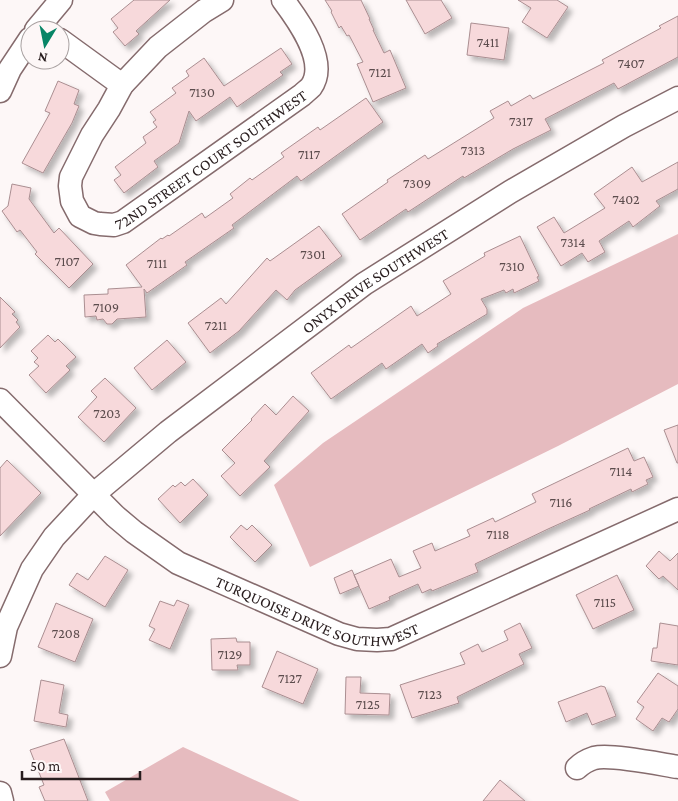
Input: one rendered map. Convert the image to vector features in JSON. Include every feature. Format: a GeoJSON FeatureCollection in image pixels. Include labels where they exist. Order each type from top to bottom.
{"type":"FeatureCollection","features":[{"type":"Feature","properties":{"kind":"street"},"geometry":{"type":"LineString","coordinates":[[46,20],[61,0]]}},
{"type":"Feature","properties":{"kind":"street","name":"72ND STREET COURT SOUTHWEST"},"geometry":{"type":"LineString","coordinates":[[222,0],[204,11],[158,47],[122,85],[92,135],[71,177],[72,201],[80,216],[100,224],[114,225],[123,222],[302,95],[311,86],[315,78],[315,54],[300,22],[283,0]]}},
{"type":"Feature","properties":{"kind":"street"},"geometry":{"type":"LineString","coordinates":[[70,47],[122,85]]}},
{"type":"Feature","properties":{"kind":"street"},"geometry":{"type":"LineString","coordinates":[[0,91],[10,69],[20,55]]}},
{"type":"Feature","properties":{"kind":"street","name":"ONYX DRIVE SOUTHWEST"},"geometry":{"type":"LineString","coordinates":[[0,656],[6,627],[32,569],[54,537],[94,494],[168,432],[364,284],[510,192],[624,126],[678,98]]}},
{"type":"Feature","properties":{"kind":"street","name":"TURQUOISE DRIVE SOUTHWEST"},"geometry":{"type":"LineString","coordinates":[[2,406],[134,532],[178,563],[320,627],[357,639],[391,639],[678,508]]}},
{"type":"Feature","properties":{"kind":"street"},"geometry":{"type":"LineString","coordinates":[[577,768],[584,762],[595,758],[608,757],[678,767]]}},
{"type":"Feature","properties":{"kind":"street"},"geometry":{"type":"LineString","coordinates":[[0,794],[2,801]]}},
{"type":"Feature","properties":{"kind":"shaded area"},"geometry":{"type":"Polygon","coordinates":[[[678,234],[678,384],[558,446],[310,567],[274,485],[323,443],[523,308],[678,234]]]}},
{"type":"Feature","properties":{"kind":"shaded area"},"geometry":{"type":"Polygon","coordinates":[[[183,747],[300,801],[110,801],[105,792],[183,747]]]}},
{"type":"Feature","properties":{"kind":"building"},"geometry":{"type":"Polygon","coordinates":[[[134,0],[170,0],[136,31],[139,34],[125,46],[113,32],[118,28],[111,19],[134,0]]]}},
{"type":"Feature","properties":{"kind":"building"},"geometry":{"type":"Polygon","coordinates":[[[325,0],[361,0],[384,53],[390,50],[406,88],[373,102],[357,64],[363,62],[349,35],[347,36],[341,26],[339,28],[325,0]]]}},
{"type":"Feature","properties":{"kind":"building"},"geometry":{"type":"Polygon","coordinates":[[[406,0],[441,0],[452,18],[425,34],[406,0]]]}},
{"type":"Feature","properties":{"kind":"building"},"geometry":{"type":"Polygon","coordinates":[[[518,0],[557,0],[568,7],[547,38],[522,22],[531,8],[518,0]]]}},
{"type":"Feature","properties":{"kind":"building"},"geometry":{"type":"Polygon","coordinates":[[[678,16],[678,57],[618,89],[614,83],[545,119],[551,130],[513,149],[464,178],[463,176],[408,212],[406,209],[360,240],[342,214],[388,182],[387,180],[425,155],[428,159],[494,118],[490,111],[508,101],[511,106],[530,95],[533,99],[604,63],[602,60],[661,28],[659,26],[678,16]]]}},
{"type":"Feature","properties":{"kind":"building"},"geometry":{"type":"Polygon","coordinates":[[[471,23],[509,28],[504,60],[467,55],[471,23]]]}},
{"type":"Feature","properties":{"kind":"building"},"geometry":{"type":"Polygon","coordinates":[[[281,48],[292,64],[280,72],[283,75],[237,107],[230,97],[196,121],[189,111],[179,143],[154,161],[158,167],[124,193],[114,180],[121,175],[115,167],[146,143],[143,137],[157,127],[153,122],[156,120],[150,112],[176,93],[172,88],[189,76],[186,71],[204,58],[224,86],[281,48]]]}},
{"type":"Feature","properties":{"kind":"building"},"geometry":{"type":"Polygon","coordinates":[[[58,81],[79,90],[74,104],[79,106],[72,123],[43,173],[22,163],[50,113],[45,111],[58,81]]]}},
{"type":"Feature","properties":{"kind":"building"},"geometry":{"type":"Polygon","coordinates":[[[366,98],[383,122],[301,181],[297,176],[232,225],[234,228],[185,262],[187,265],[147,293],[144,289],[146,317],[117,319],[112,324],[107,324],[103,319],[97,320],[96,316],[85,317],[84,295],[108,294],[108,289],[142,287],[126,265],[161,238],[169,236],[202,213],[205,218],[233,198],[230,194],[250,178],[252,180],[284,157],[281,153],[318,127],[320,130],[366,98]]]}},
{"type":"Feature","properties":{"kind":"building"},"geometry":{"type":"Polygon","coordinates":[[[678,162],[678,189],[656,201],[660,206],[633,227],[629,221],[599,241],[605,252],[588,262],[582,253],[561,266],[537,227],[554,217],[564,233],[605,208],[594,194],[632,167],[642,182],[678,162]]]}},
{"type":"Feature","properties":{"kind":"building"},"geometry":{"type":"Polygon","coordinates":[[[12,184],[31,188],[29,199],[54,233],[59,228],[93,264],[69,288],[35,254],[37,252],[20,230],[17,232],[2,211],[8,206],[12,184]]]}},
{"type":"Feature","properties":{"kind":"building"},"geometry":{"type":"Polygon","coordinates":[[[319,226],[342,256],[295,290],[287,300],[276,290],[239,331],[210,353],[188,323],[221,298],[226,304],[267,258],[270,261],[319,226]]]}},
{"type":"Feature","properties":{"kind":"building"},"geometry":{"type":"Polygon","coordinates":[[[520,236],[539,276],[537,277],[539,281],[514,293],[513,289],[506,293],[504,290],[481,299],[487,309],[487,314],[437,344],[438,346],[428,353],[422,344],[386,369],[382,363],[331,399],[311,373],[349,345],[351,348],[411,306],[417,316],[451,294],[443,281],[485,256],[484,253],[520,236]]]}},
{"type":"Feature","properties":{"kind":"building"},"geometry":{"type":"Polygon","coordinates":[[[0,297],[15,312],[12,314],[18,320],[16,322],[20,327],[0,348],[0,297]]]}},
{"type":"Feature","properties":{"kind":"building"},"geometry":{"type":"Polygon","coordinates":[[[48,335],[55,342],[58,339],[76,357],[66,366],[70,370],[46,393],[29,375],[39,366],[34,362],[38,358],[31,351],[48,335]]]}},
{"type":"Feature","properties":{"kind":"building"},"geometry":{"type":"Polygon","coordinates":[[[167,340],[186,362],[152,390],[134,368],[167,340]]]}},
{"type":"Feature","properties":{"kind":"building"},"geometry":{"type":"Polygon","coordinates":[[[105,378],[136,408],[104,442],[78,417],[97,397],[91,391],[105,378]]]}},
{"type":"Feature","properties":{"kind":"building"},"geometry":{"type":"Polygon","coordinates":[[[293,396],[309,411],[264,461],[270,467],[240,496],[221,476],[235,463],[222,450],[265,404],[276,415],[293,396]]]}},
{"type":"Feature","properties":{"kind":"building"},"geometry":{"type":"Polygon","coordinates":[[[678,425],[678,463],[677,463],[664,430],[678,425]]]}},
{"type":"Feature","properties":{"kind":"building"},"geometry":{"type":"Polygon","coordinates":[[[628,448],[634,461],[644,457],[653,477],[646,480],[648,484],[632,492],[631,489],[475,564],[478,572],[432,591],[431,589],[422,593],[418,584],[389,597],[390,600],[369,609],[354,575],[391,559],[399,577],[421,568],[413,551],[432,543],[435,551],[470,536],[467,530],[493,518],[495,522],[536,502],[532,494],[628,448]]]}},
{"type":"Feature","properties":{"kind":"building"},"geometry":{"type":"Polygon","coordinates":[[[7,460],[41,493],[0,536],[0,468],[7,460]]]}},
{"type":"Feature","properties":{"kind":"building"},"geometry":{"type":"Polygon","coordinates":[[[193,479],[208,495],[180,523],[158,499],[173,485],[175,487],[181,482],[185,486],[193,479]]]}},
{"type":"Feature","properties":{"kind":"building"},"geometry":{"type":"Polygon","coordinates":[[[241,525],[247,530],[252,525],[272,545],[255,562],[230,537],[241,525]]]}},
{"type":"Feature","properties":{"kind":"building"},"geometry":{"type":"Polygon","coordinates":[[[659,551],[670,561],[678,553],[678,590],[663,576],[659,579],[646,566],[659,551]]]}},
{"type":"Feature","properties":{"kind":"building"},"geometry":{"type":"Polygon","coordinates":[[[105,556],[128,570],[105,607],[69,585],[77,573],[88,580],[105,556]]]}},
{"type":"Feature","properties":{"kind":"building"},"geometry":{"type":"Polygon","coordinates":[[[352,570],[359,586],[340,594],[334,578],[352,570]]]}},
{"type":"Feature","properties":{"kind":"building"},"geometry":{"type":"Polygon","coordinates":[[[617,575],[634,610],[593,629],[576,595],[617,575]]]}},
{"type":"Feature","properties":{"kind":"building"},"geometry":{"type":"Polygon","coordinates":[[[177,600],[189,605],[170,649],[149,640],[155,629],[149,626],[160,601],[174,606],[177,600]]]}},
{"type":"Feature","properties":{"kind":"building"},"geometry":{"type":"Polygon","coordinates":[[[56,603],[93,619],[75,662],[38,647],[56,603]]]}},
{"type":"Feature","properties":{"kind":"building"},"geometry":{"type":"Polygon","coordinates":[[[520,623],[532,648],[519,654],[524,664],[457,697],[459,703],[412,718],[400,685],[465,664],[460,653],[478,644],[482,652],[508,640],[504,631],[520,623]]]}},
{"type":"Feature","properties":{"kind":"building"},"geometry":{"type":"Polygon","coordinates":[[[660,623],[678,626],[678,665],[651,661],[653,648],[657,648],[660,623]]]}},
{"type":"Feature","properties":{"kind":"building"},"geometry":{"type":"Polygon","coordinates":[[[236,638],[237,642],[250,642],[250,665],[237,665],[238,670],[212,670],[211,639],[236,638]]]}},
{"type":"Feature","properties":{"kind":"building"},"geometry":{"type":"Polygon","coordinates":[[[277,651],[318,669],[303,704],[262,687],[277,651]]]}},
{"type":"Feature","properties":{"kind":"building"},"geometry":{"type":"Polygon","coordinates":[[[658,673],[678,686],[678,709],[669,722],[662,718],[653,731],[636,719],[644,707],[637,702],[658,673]]]}},
{"type":"Feature","properties":{"kind":"building"},"geometry":{"type":"Polygon","coordinates":[[[346,677],[361,677],[360,693],[390,694],[389,715],[345,714],[346,677]]]}},
{"type":"Feature","properties":{"kind":"building"},"geometry":{"type":"Polygon","coordinates":[[[41,680],[64,685],[59,713],[68,715],[66,727],[34,721],[41,680]]]}},
{"type":"Feature","properties":{"kind":"building"},"geometry":{"type":"Polygon","coordinates":[[[601,686],[605,687],[616,716],[592,725],[587,713],[566,722],[558,702],[601,686]]]}},
{"type":"Feature","properties":{"kind":"building"},"geometry":{"type":"Polygon","coordinates":[[[64,739],[88,801],[45,801],[39,787],[44,785],[30,750],[64,739]]]}},
{"type":"Feature","properties":{"kind":"building"},"geometry":{"type":"Polygon","coordinates":[[[500,780],[525,801],[483,801],[500,780]]]}}]}
